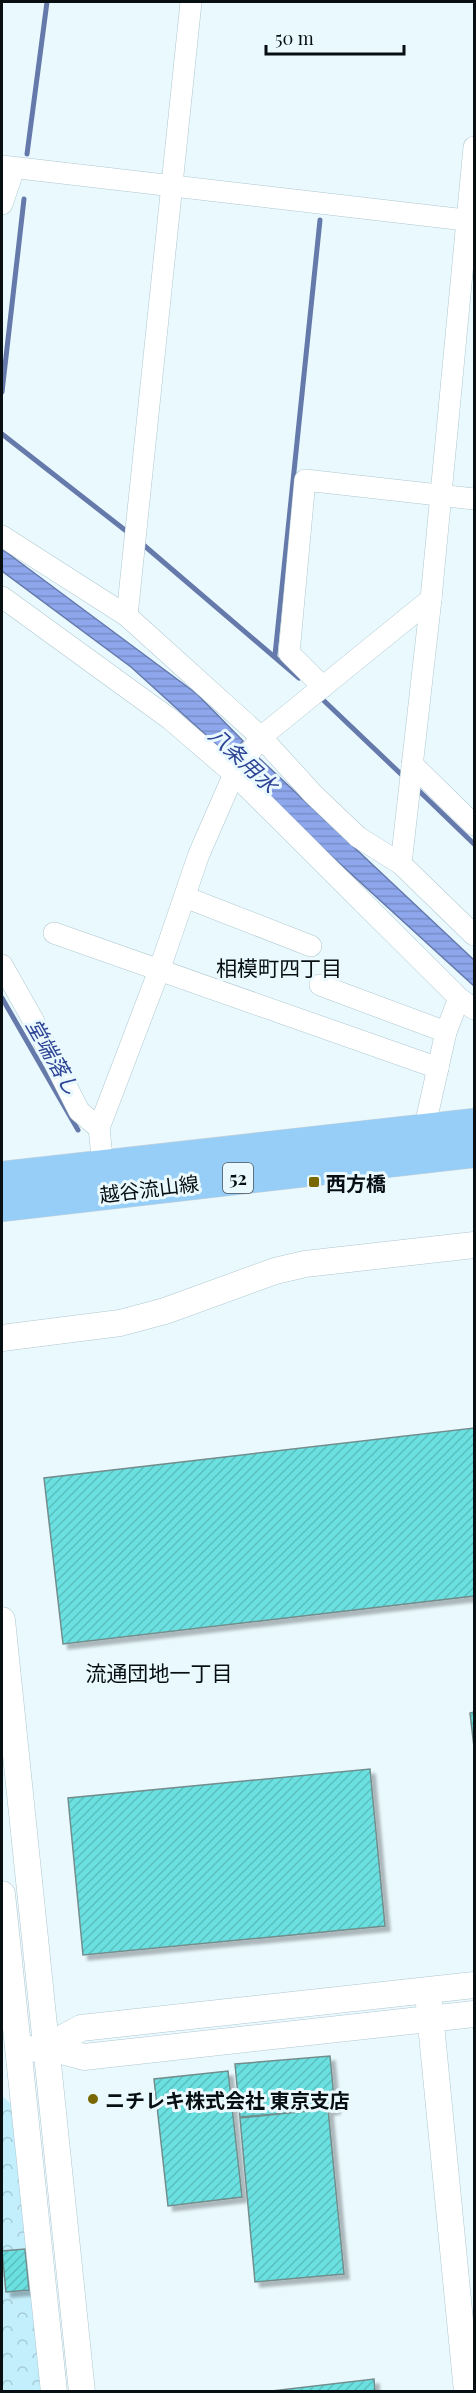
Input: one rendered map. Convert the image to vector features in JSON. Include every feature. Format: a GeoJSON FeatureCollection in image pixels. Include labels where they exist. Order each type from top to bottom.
{"type":"FeatureCollection","features":[{"type":"Feature","properties":{"kind":"main road","name":"越谷流山線"},"geometry":{"type":"LineString","coordinates":[[2,1178],[474,1125]]}},
{"type":"Feature","properties":{"kind":"main road","name":"越谷流山線"},"geometry":{"type":"LineString","coordinates":[[2,1205],[474,1151]]}},
{"type":"Feature","properties":{"kind":"street"},"geometry":{"type":"LineString","coordinates":[[127,616],[191,2]]}},
{"type":"Feature","properties":{"kind":"street"},"geometry":{"type":"LineString","coordinates":[[401,864],[470,220],[474,147]]}},
{"type":"Feature","properties":{"kind":"street"},"geometry":{"type":"LineString","coordinates":[[2,204],[8,167],[470,220]]}},
{"type":"Feature","properties":{"kind":"street"},"geometry":{"type":"LineString","coordinates":[[323,687],[289,653],[305,480],[474,499]]}},
{"type":"Feature","properties":{"kind":"street"},"geometry":{"type":"LineString","coordinates":[[2,536],[127,616],[358,837],[401,864],[474,934]]}},
{"type":"Feature","properties":{"kind":"street"},"geometry":{"type":"LineString","coordinates":[[2,597],[237,770],[467,1004],[446,1032],[424,1130]]}},
{"type":"Feature","properties":{"kind":"street"},"geometry":{"type":"LineString","coordinates":[[102,1167],[99,1128],[160,968],[215,813],[237,770],[257,740],[431,599]]}},
{"type":"Feature","properties":{"kind":"street"},"geometry":{"type":"LineString","coordinates":[[412,764],[474,825]]}},
{"type":"Feature","properties":{"kind":"street"},"geometry":{"type":"LineString","coordinates":[[185,897],[311,946]]}},
{"type":"Feature","properties":{"kind":"street"},"geometry":{"type":"LineString","coordinates":[[54,933],[160,968],[438,1068]]}},
{"type":"Feature","properties":{"kind":"street"},"geometry":{"type":"LineString","coordinates":[[2,965],[79,1111],[99,1128]]}},
{"type":"Feature","properties":{"kind":"street"},"geometry":{"type":"LineString","coordinates":[[320,985],[446,1032]]}},
{"type":"Feature","properties":{"kind":"street"},"geometry":{"type":"LineString","coordinates":[[2,1338],[120,1323],[165,1311],[274,1271],[305,1264],[474,1245]]}},
{"type":"Feature","properties":{"kind":"street"},"geometry":{"type":"LineString","coordinates":[[2,1620],[82,2391]]}},
{"type":"Feature","properties":{"kind":"street"},"geometry":{"type":"LineString","coordinates":[[2,1894],[9,2051],[54,2391]]}},
{"type":"Feature","properties":{"kind":"street"},"geometry":{"type":"LineString","coordinates":[[46,2047],[81,2028],[474,1985]]}},
{"type":"Feature","properties":{"kind":"street"},"geometry":{"type":"LineString","coordinates":[[427,1991],[467,2391]]}},
{"type":"Feature","properties":{"kind":"street"},"geometry":{"type":"LineString","coordinates":[[9,2051],[46,2047],[84,2057],[474,2014]]}},
{"type":"Feature","properties":{"kind":"green space"},"geometry":{"type":"Polygon","coordinates":[[[2,2096],[22,2113],[47,2391],[2,2391],[2,2096]]]}},
{"type":"Feature","properties":{"kind":"water"},"geometry":{"type":"Polygon","coordinates":[[[2,549],[197,694],[243,741],[229,756],[131,667],[2,571],[2,549]]]}},
{"type":"Feature","properties":{"kind":"water"},"geometry":{"type":"Polygon","coordinates":[[[259,758],[474,960],[474,986],[246,778],[259,758]]]}},
{"type":"Feature","properties":{"kind":"building"},"geometry":{"type":"Polygon","coordinates":[[[474,1428],[474,1596],[63,1644],[44,1478],[474,1428]]]}},
{"type":"Feature","properties":{"kind":"building"},"geometry":{"type":"Polygon","coordinates":[[[474,1712],[474,1747],[470,1713],[474,1712]]]}},
{"type":"Feature","properties":{"kind":"building"},"geometry":{"type":"Polygon","coordinates":[[[370,1769],[385,1926],[83,1955],[68,1798],[370,1769]]]}},
{"type":"Feature","properties":{"kind":"building"},"geometry":{"type":"Polygon","coordinates":[[[330,2056],[335,2109],[240,2117],[235,2064],[330,2056]]]}},
{"type":"Feature","properties":{"kind":"building"},"geometry":{"type":"Polygon","coordinates":[[[228,2071],[242,2197],[168,2206],[154,2079],[228,2071]]]}},
{"type":"Feature","properties":{"kind":"building"},"geometry":{"type":"Polygon","coordinates":[[[328,2109],[344,2274],[255,2282],[240,2118],[328,2109]]]}},
{"type":"Feature","properties":{"kind":"building"},"geometry":{"type":"Polygon","coordinates":[[[25,2249],[29,2290],[6,2292],[2,2251],[25,2249]]]}},
{"type":"Feature","properties":{"kind":"building"},"geometry":{"type":"Polygon","coordinates":[[[374,2379],[375,2392],[263,2392],[374,2379]]]}},
{"type":"Feature","properties":{"kind":"waterway"},"geometry":{"type":"LineString","coordinates":[[27,154],[47,2]]}},
{"type":"Feature","properties":{"kind":"waterway"},"geometry":{"type":"LineString","coordinates":[[2,392],[24,199]]}},
{"type":"Feature","properties":{"kind":"waterway"},"geometry":{"type":"LineString","coordinates":[[275,655],[320,220]]}},
{"type":"Feature","properties":{"kind":"waterway"},"geometry":{"type":"LineString","coordinates":[[2,434],[130,534]]}},
{"type":"Feature","properties":{"kind":"waterway"},"geometry":{"type":"LineString","coordinates":[[140,542],[299,678]]}},
{"type":"Feature","properties":{"kind":"waterway"},"geometry":{"type":"LineString","coordinates":[[319,696],[404,777]]}},
{"type":"Feature","properties":{"kind":"waterway"},"geometry":{"type":"LineString","coordinates":[[415,787],[474,844]]}},
{"type":"Feature","properties":{"kind":"waterway","name":"堂端落し"},"geometry":{"type":"LineString","coordinates":[[2,998],[78,1130]]}},
{"type":"Feature","properties":{"kind":"place","name":"西方橋"},"geometry":{"type":"Point","coordinates":[314,1182]}},
{"type":"Feature","properties":{"kind":"place","name":"ニチレキ株式会社 東京支店"},"geometry":{"type":"Point","coordinates":[93,2099]}},
{"type":"Feature","properties":{"kind":"district","name":"相模町四丁目"},"geometry":{"type":"Point","coordinates":[279,967]}},
{"type":"Feature","properties":{"kind":"district","name":"流通団地一丁目"},"geometry":{"type":"Point","coordinates":[159,1672]}},
{"type":"Feature","properties":{"kind":"water label","name":"八条用水"},"geometry":{"type":"Point","coordinates":[244,759]}}]}
